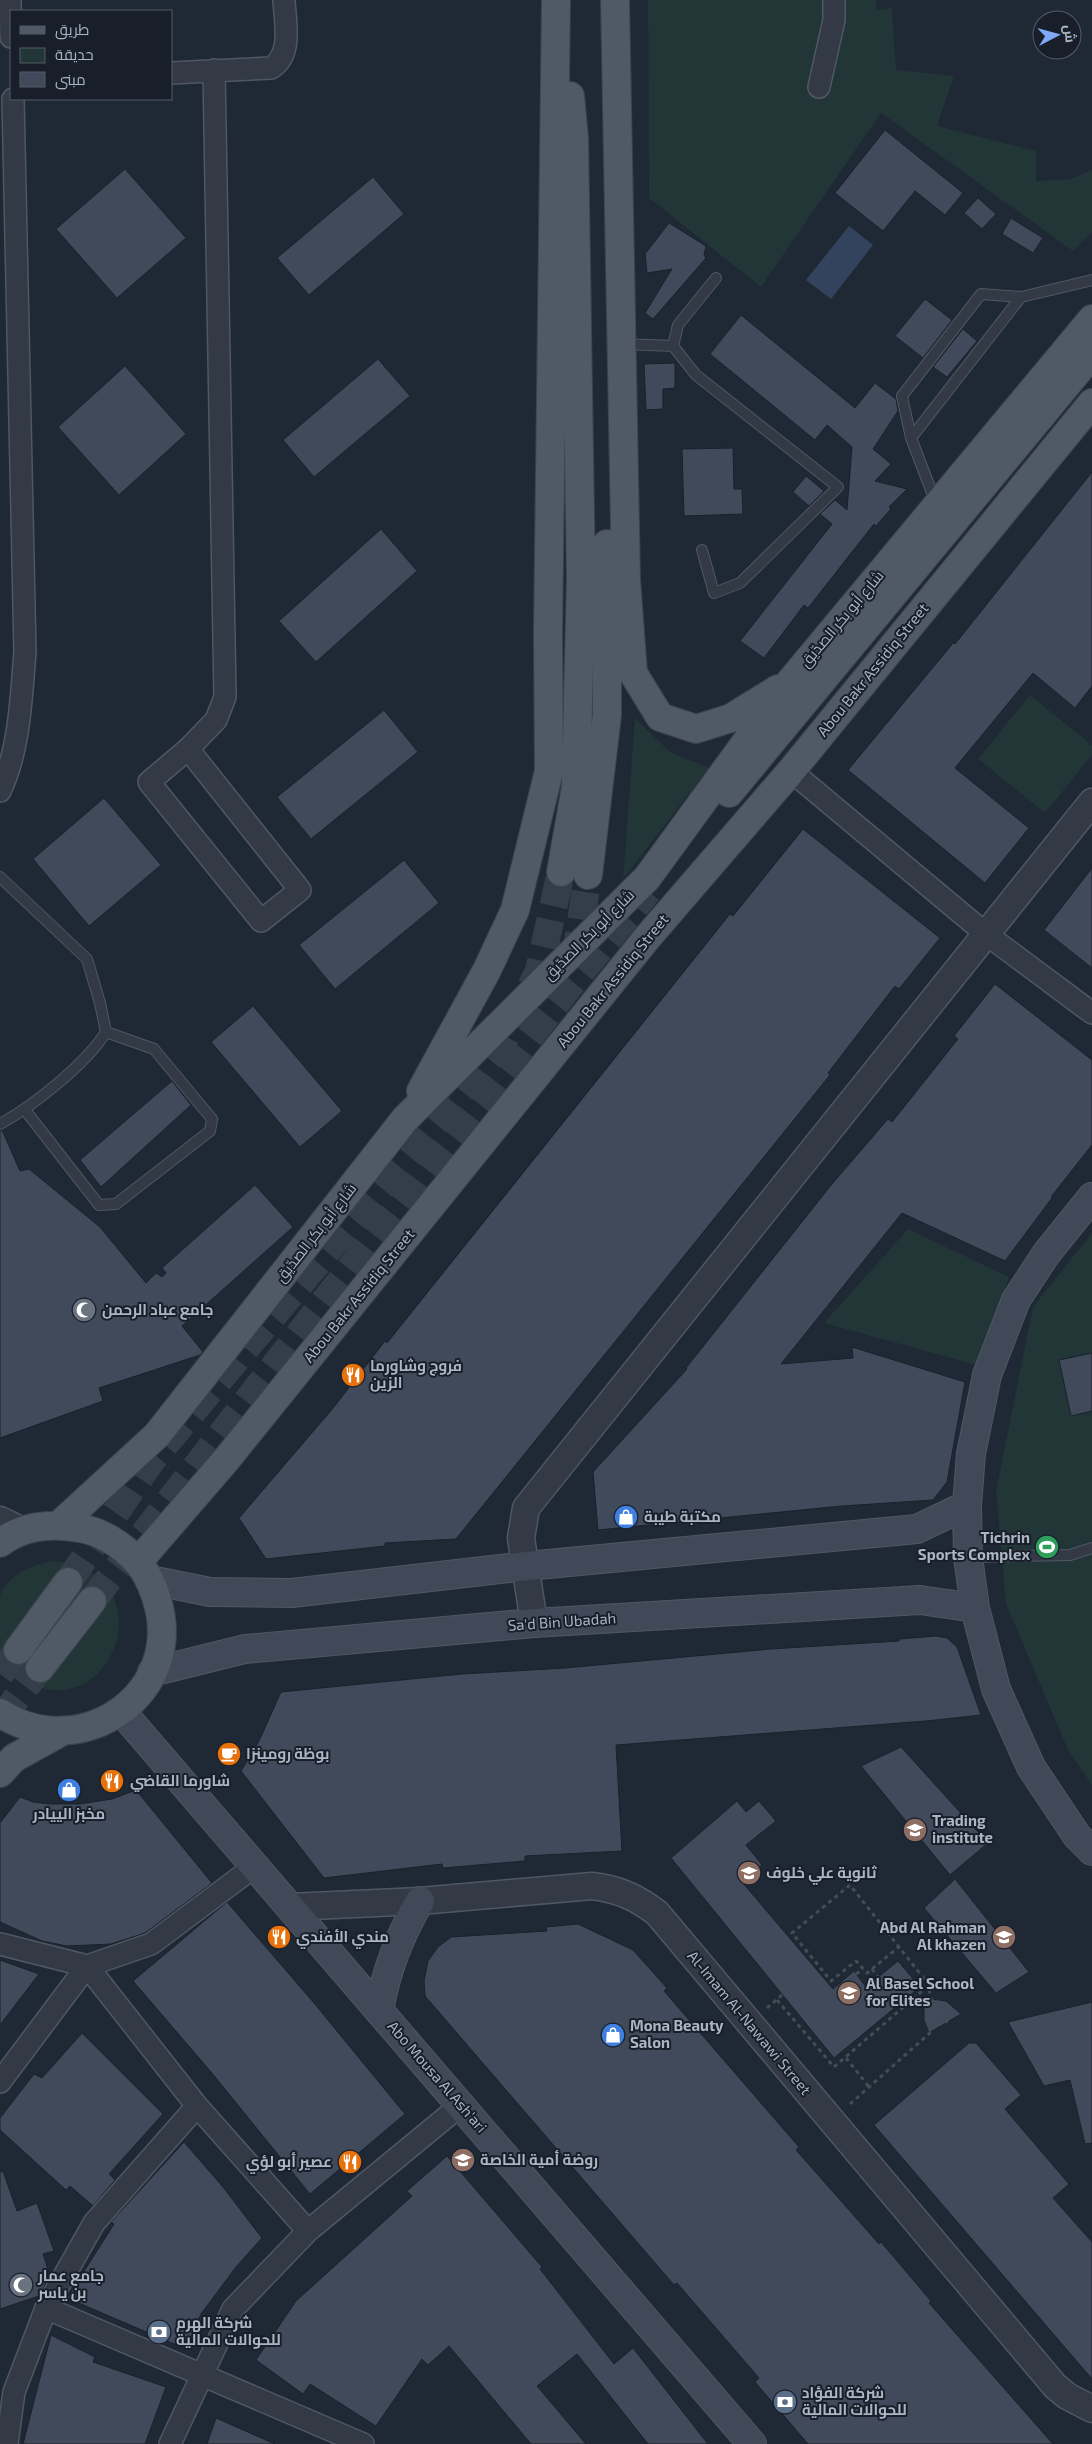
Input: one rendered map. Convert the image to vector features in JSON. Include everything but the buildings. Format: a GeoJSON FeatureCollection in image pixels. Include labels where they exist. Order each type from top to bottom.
{"type":"FeatureCollection","features":[{"type":"Feature","properties":{"kind":"main road"},"geometry":{"type":"LineString","coordinates":[[406,1119],[487,970],[515,910],[549,771],[548,634],[556,0]]}},
{"type":"Feature","properties":{"kind":"main road"},"geometry":{"type":"LineString","coordinates":[[561,0],[574,138],[581,578],[576,786],[561,872]]}},
{"type":"Feature","properties":{"kind":"main road"},"geometry":{"type":"LineString","coordinates":[[615,0],[626,580],[633,673],[660,717],[696,729],[731,718],[790,682]]}},
{"type":"Feature","properties":{"kind":"main road"},"geometry":{"type":"LineString","coordinates":[[588,875],[607,715],[606,390],[617,70]]}},
{"type":"Feature","properties":{"kind":"main road","name":"شارع أبو بكر الصدّيق"},"geometry":{"type":"LineString","coordinates":[[59,1524],[156,1435],[406,1119],[647,878],[790,682],[1092,319]]}},
{"type":"Feature","properties":{"kind":"main road"},"geometry":{"type":"LineString","coordinates":[[650,888],[1092,354]]}},
{"type":"Feature","properties":{"kind":"main road","name":"Abou Bakr Assidiq Street"},"geometry":{"type":"LineString","coordinates":[[144,1571],[226,1460],[647,938],[791,771],[1092,403]]}},
{"type":"Feature","properties":{"kind":"main road"},"geometry":{"type":"LineString","coordinates":[[1092,1197],[1046,1254],[1016,1300],[987,1375],[971,1454],[967,1505],[968,1557],[975,1608],[996,1689],[1032,1767],[1077,1836],[1092,1851]]}},
{"type":"Feature","properties":{"kind":"main road"},"geometry":{"type":"LineString","coordinates":[[144,1571],[210,1592],[292,1593],[527,1566],[917,1529],[967,1505]]}},
{"type":"Feature","properties":{"kind":"main road"},"geometry":{"type":"LineString","coordinates":[[0,1713],[13,1722],[37,1730],[61,1732],[93,1726],[121,1711],[139,1694],[152,1672],[162,1642],[160,1610],[144,1571],[116,1542],[88,1529],[59,1524],[8,1531]]}},
{"type":"Feature","properties":{"kind":"main road"},"geometry":{"type":"LineString","coordinates":[[18,1650],[68,1582]]}},
{"type":"Feature","properties":{"kind":"main road","name":"Sa'd Bin Ubadah"},"geometry":{"type":"LineString","coordinates":[[152,1672],[245,1649],[534,1623],[920,1600],[975,1608]]}},
{"type":"Feature","properties":{"kind":"main road"},"geometry":{"type":"LineString","coordinates":[[40,1668],[92,1601]]}},
{"type":"Feature","properties":{"kind":"main road","name":"Abo Mousa Al Ash'ari"},"geometry":{"type":"LineString","coordinates":[[121,1711],[752,2444]]}},
{"type":"Feature","properties":{"kind":"main road"},"geometry":{"type":"LineString","coordinates":[[0,1773],[14,1758],[61,1732]]}},
{"type":"Feature","properties":{"kind":"main road"},"geometry":{"type":"LineString","coordinates":[[379,2011],[394,1952],[420,1901]]}},
{"type":"Feature","properties":{"kind":"street"},"geometry":{"type":"LineString","coordinates":[[172,73],[271,68],[280,62],[285,49],[284,0]]}},
{"type":"Feature","properties":{"kind":"street"},"geometry":{"type":"LineString","coordinates":[[819,87],[834,20],[834,0]]}},
{"type":"Feature","properties":{"kind":"street"},"geometry":{"type":"LineString","coordinates":[[188,749],[300,890],[261,921],[149,782],[188,749],[216,720],[225,697],[214,70]]}},
{"type":"Feature","properties":{"kind":"street"},"geometry":{"type":"LineString","coordinates":[[0,791],[5,780],[9,719],[25,652],[13,100]]}},
{"type":"Feature","properties":{"kind":"street"},"geometry":{"type":"LineString","coordinates":[[791,771],[986,934],[1092,1013]]}},
{"type":"Feature","properties":{"kind":"street"},"geometry":{"type":"LineString","coordinates":[[534,1623],[527,1566],[521,1538],[526,1508],[1092,802]]}},
{"type":"Feature","properties":{"kind":"street"},"geometry":{"type":"LineString","coordinates":[[0,1944],[87,1966],[151,1944],[255,1866]]}},
{"type":"Feature","properties":{"kind":"street","name":"Al-Imam Al-Nawawi Street"},"geometry":{"type":"LineString","coordinates":[[290,1907],[420,1901],[592,1886],[610,1888],[627,1893],[643,1902],[657,1913],[1055,2386],[1067,2396],[1092,2409]]}},
{"type":"Feature","properties":{"kind":"street"},"geometry":{"type":"LineString","coordinates":[[0,2082],[87,1966]]}},
{"type":"Feature","properties":{"kind":"street"},"geometry":{"type":"LineString","coordinates":[[87,1966],[197,2106],[308,2230]]}},
{"type":"Feature","properties":{"kind":"street"},"geometry":{"type":"LineString","coordinates":[[170,2444],[200,2375],[233,2310],[308,2230],[461,2105]]}},
{"type":"Feature","properties":{"kind":"street"},"geometry":{"type":"LineString","coordinates":[[7,2444],[7,2390],[46,2308],[94,2223],[197,2106]]}},
{"type":"Feature","properties":{"kind":"street"},"geometry":{"type":"LineString","coordinates":[[46,2308],[362,2444]]}},
{"type":"Feature","properties":{"kind":"lane"},"geometry":{"type":"LineString","coordinates":[[673,346],[678,325],[716,278]]}},
{"type":"Feature","properties":{"kind":"lane"},"geometry":{"type":"LineString","coordinates":[[937,506],[910,438],[902,396],[981,294],[1020,297],[1092,280]]}},
{"type":"Feature","properties":{"kind":"lane"},"geometry":{"type":"LineString","coordinates":[[910,438],[1020,297]]}},
{"type":"Feature","properties":{"kind":"lane"},"geometry":{"type":"LineString","coordinates":[[622,344],[673,346],[696,375],[838,487],[740,583],[714,593],[702,550]]}},
{"type":"Feature","properties":{"kind":"lane"},"geometry":{"type":"LineString","coordinates":[[0,878],[87,959],[100,1002],[106,1032],[96,1048],[25,1110],[0,1124]]}},
{"type":"Feature","properties":{"kind":"lane"},"geometry":{"type":"LineString","coordinates":[[25,1110],[99,1205],[116,1204],[210,1131],[212,1119],[154,1049],[106,1032]]}},
{"type":"Feature","properties":{"kind":"lane"},"geometry":{"type":"LineString","coordinates":[[968,1557],[1070,1555],[1092,1548]]}},
{"type":"Feature","properties":{"kind":"path"},"geometry":{"type":"LineString","coordinates":[[849,2105],[931,2032],[936,2022],[934,2018],[936,2011],[930,1996],[929,1985],[900,1946],[850,1885],[792,1933],[831,1981],[856,1961],[867,1974],[900,1946]]}},
{"type":"Feature","properties":{"kind":"path"},"geometry":{"type":"LineString","coordinates":[[856,1974],[863,1969]]}},
{"type":"Feature","properties":{"kind":"path"},"geometry":{"type":"LineString","coordinates":[[872,1969],[878,1978]]}},
{"type":"Feature","properties":{"kind":"path"},"geometry":{"type":"LineString","coordinates":[[777,2000],[834,2067],[929,1985]]}},
{"type":"Feature","properties":{"kind":"path"},"geometry":{"type":"LineString","coordinates":[[761,2013],[782,1995]]}},
{"type":"Feature","properties":{"kind":"path"},"geometry":{"type":"LineString","coordinates":[[936,2011],[944,2010],[948,2017],[945,2023],[936,2022]]}},
{"type":"Feature","properties":{"kind":"path"},"geometry":{"type":"LineString","coordinates":[[846,2058],[869,2087]]}},
{"type":"Feature","properties":{"kind":"green space"},"geometry":{"type":"Polygon","coordinates":[[[648,0],[876,0],[877,10],[892,8],[896,70],[954,76],[937,126],[1036,151],[1036,181],[1071,179],[1092,170],[1092,232],[1073,251],[881,113],[761,287],[649,198],[648,0]]]}},
{"type":"Feature","properties":{"kind":"green space"},"geometry":{"type":"Polygon","coordinates":[[[1030,695],[1092,745],[1092,755],[1045,813],[978,759],[1030,695]]]}},
{"type":"Feature","properties":{"kind":"green space"},"geometry":{"type":"Polygon","coordinates":[[[635,718],[670,752],[709,768],[623,879],[635,718]]]}},
{"type":"Feature","properties":{"kind":"green space"},"geometry":{"type":"Polygon","coordinates":[[[908,1229],[1009,1277],[980,1366],[824,1323],[908,1229]]]}},
{"type":"Feature","properties":{"kind":"green space","name":"Tichrin Sports Complex"},"geometry":{"type":"Polygon","coordinates":[[[1092,1233],[1092,1785],[1068,1750],[1006,1604],[996,1491],[1033,1307],[1092,1233]]]}},
{"type":"Feature","properties":{"kind":"green space"},"geometry":{"type":"Polygon","coordinates":[[[53,1561],[76,1565],[101,1580],[115,1601],[119,1625],[114,1649],[101,1670],[82,1684],[58,1690],[30,1684],[21,1679],[4,1665],[0,1656],[0,1595],[4,1587],[22,1571],[53,1561]]]}},
{"type":"Feature","properties":{"kind":"water"},"geometry":{"type":"Polygon","coordinates":[[[849,226],[873,245],[831,299],[806,280],[849,226]]]}},
{"type":"Feature","properties":{"kind":"tunnel"},"geometry":{"type":"LineString","coordinates":[[68,1582],[151,1461],[502,1043],[539,971],[561,872]]}},
{"type":"Feature","properties":{"kind":"tunnel"},"geometry":{"type":"LineString","coordinates":[[575,961],[588,875]]}},
{"type":"Feature","properties":{"kind":"tunnel"},"geometry":{"type":"LineString","coordinates":[[92,1601],[571,984],[648,891]]}},
{"type":"Feature","properties":{"kind":"tunnel"},"geometry":{"type":"LineString","coordinates":[[0,1674],[18,1650]]}},
{"type":"Feature","properties":{"kind":"tunnel"},"geometry":{"type":"LineString","coordinates":[[0,1720],[40,1668]]}},
{"type":"Feature","properties":{"kind":"place","name":"جامع عباد الرحمن"},"geometry":{"type":"Point","coordinates":[84,1310]}},
{"type":"Feature","properties":{"kind":"place","name":"فروج وشاورما الزين"},"geometry":{"type":"Point","coordinates":[353,1375]}},
{"type":"Feature","properties":{"kind":"place","name":"مكتبة طيبة"},"geometry":{"type":"Point","coordinates":[626,1517]}},
{"type":"Feature","properties":{"kind":"place","name":"Tichrin Sports Complex"},"geometry":{"type":"Point","coordinates":[1047,1547]}},
{"type":"Feature","properties":{"kind":"place","name":"بوظة رومينزا"},"geometry":{"type":"Point","coordinates":[229,1754]}},
{"type":"Feature","properties":{"kind":"place","name":"شاورما القاضي"},"geometry":{"type":"Point","coordinates":[112,1781]}},
{"type":"Feature","properties":{"kind":"place","name":"مخبز الييادر"},"geometry":{"type":"Point","coordinates":[69,1790]}},
{"type":"Feature","properties":{"kind":"place","name":"Trading institute"},"geometry":{"type":"Point","coordinates":[915,1830]}},
{"type":"Feature","properties":{"kind":"place","name":"ثانوية علي خلوف"},"geometry":{"type":"Point","coordinates":[749,1873]}},
{"type":"Feature","properties":{"kind":"place","name":"مندي الأفندي"},"geometry":{"type":"Point","coordinates":[279,1937]}},
{"type":"Feature","properties":{"kind":"place","name":"Abd Al Rahman Al khazen"},"geometry":{"type":"Point","coordinates":[1004,1937]}},
{"type":"Feature","properties":{"kind":"place","name":"Al Basel School for Elites"},"geometry":{"type":"Point","coordinates":[849,1993]}},
{"type":"Feature","properties":{"kind":"place","name":"Mona Beauty Salon"},"geometry":{"type":"Point","coordinates":[613,2035]}},
{"type":"Feature","properties":{"kind":"place","name":"روضة أمية الخاصة"},"geometry":{"type":"Point","coordinates":[463,2160]}},
{"type":"Feature","properties":{"kind":"place","name":"عصير أبو لؤي"},"geometry":{"type":"Point","coordinates":[350,2162]}},
{"type":"Feature","properties":{"kind":"place","name":"جامع عمار بن ياسر"},"geometry":{"type":"Point","coordinates":[21,2285]}},
{"type":"Feature","properties":{"kind":"place","name":"شركة الهرم للحوالات المالية"},"geometry":{"type":"Point","coordinates":[159,2332]}},
{"type":"Feature","properties":{"kind":"place","name":"شركة الفؤاد للحوالات المالية"},"geometry":{"type":"Point","coordinates":[785,2402]}}]}
